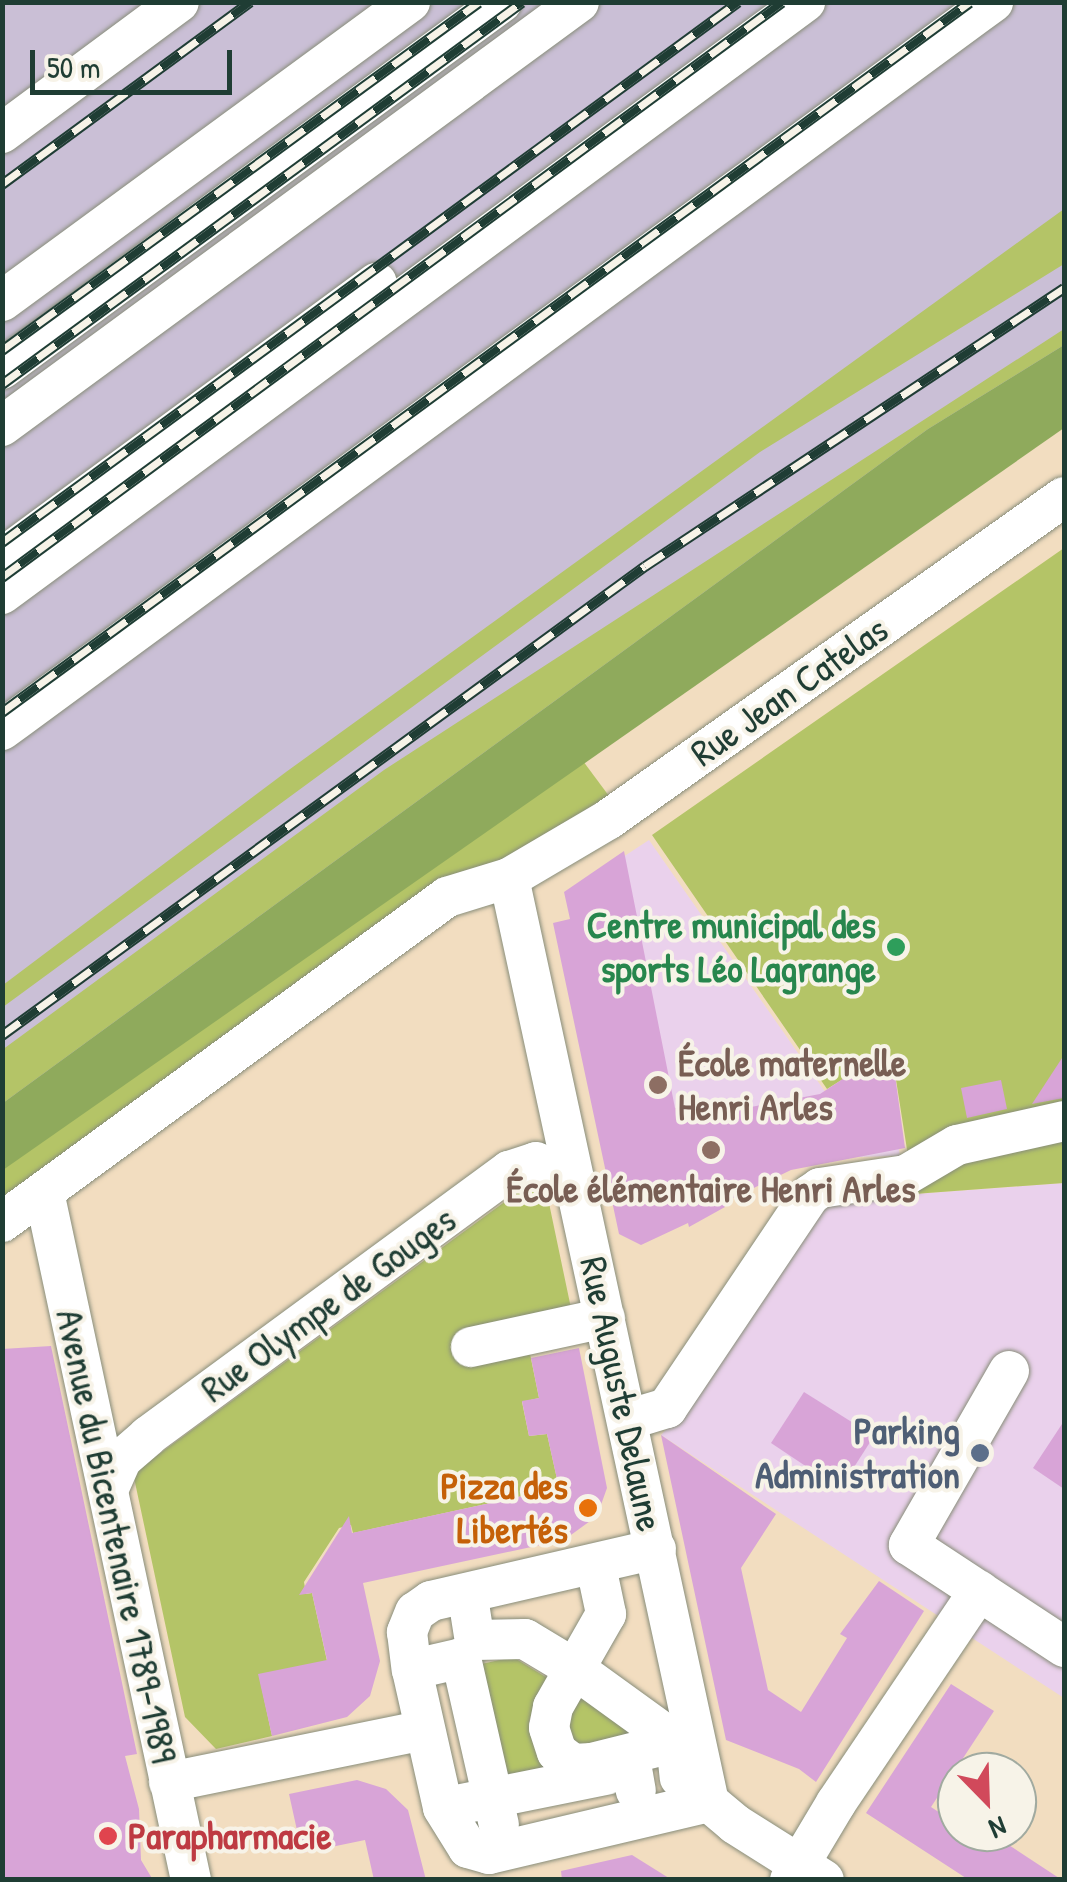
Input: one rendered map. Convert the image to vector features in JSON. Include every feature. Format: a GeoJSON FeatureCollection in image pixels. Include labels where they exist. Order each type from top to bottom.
{"type":"FeatureCollection","features":[{"type":"Feature","properties":{"kind":"street"},"geometry":{"type":"LineString","coordinates":[[2,133],[179,2]]}},
{"type":"Feature","properties":{"kind":"street"},"geometry":{"type":"LineString","coordinates":[[2,301],[410,2]]}},
{"type":"Feature","properties":{"kind":"street"},"geometry":{"type":"LineString","coordinates":[[2,369],[502,2]]}},
{"type":"Feature","properties":{"kind":"street"},"geometry":{"type":"LineString","coordinates":[[2,426],[579,2]]}},
{"type":"Feature","properties":{"kind":"street"},"geometry":{"type":"LineString","coordinates":[[2,558],[760,2]]}},
{"type":"Feature","properties":{"kind":"street"},"geometry":{"type":"LineString","coordinates":[[2,594],[805,2]]}},
{"type":"Feature","properties":{"kind":"street"},"geometry":{"type":"LineString","coordinates":[[2,730],[993,2]]}},
{"type":"Feature","properties":{"kind":"street","name":"Rue Jean Catelas"},"geometry":{"type":"LineString","coordinates":[[2,1222],[448,898],[509,878],[609,819],[1064,497]]}},
{"type":"Feature","properties":{"kind":"street","name":"Rue Auguste Delaune"},"geometry":{"type":"LineString","coordinates":[[509,878],[557,1083],[709,1802]]}},
{"type":"Feature","properties":{"kind":"street","name":"Rue Olympe de Gouges"},"geometry":{"type":"LineString","coordinates":[[108,1490],[122,1459],[148,1436],[509,1171],[528,1144],[557,1083]]}},
{"type":"Feature","properties":{"kind":"street"},"geometry":{"type":"LineString","coordinates":[[627,1420],[667,1408],[810,1196],[820,1188],[906,1175],[957,1145],[1064,1121]]}},
{"type":"Feature","properties":{"kind":"street"},"geometry":{"type":"LineString","coordinates":[[509,1171],[536,1162],[576,1184]]}},
{"type":"Feature","properties":{"kind":"street","name":"Avenue du Bicentenaire 1789-1989"},"geometry":{"type":"LineString","coordinates":[[44,1192],[99,1388],[108,1490],[190,1880]]}},
{"type":"Feature","properties":{"kind":"street"},"geometry":{"type":"LineString","coordinates":[[470,1347],[605,1318]]}},
{"type":"Feature","properties":{"kind":"street"},"geometry":{"type":"LineString","coordinates":[[1009,1371],[908,1545],[1064,1647]]}},
{"type":"Feature","properties":{"kind":"street"},"geometry":{"type":"LineString","coordinates":[[99,1388],[100,1420],[118,1434],[148,1436]]}},
{"type":"Feature","properties":{"kind":"street"},"geometry":{"type":"LineString","coordinates":[[656,1550],[431,1600],[415,1612],[407,1647],[424,1730],[442,1808],[468,1848],[490,1854],[709,1802],[805,1874],[836,1803],[978,1590]]}},
{"type":"Feature","properties":{"kind":"street"},"geometry":{"type":"LineString","coordinates":[[598,1576],[606,1614],[553,1708],[549,1728],[557,1752],[573,1764],[678,1748]]}},
{"type":"Feature","properties":{"kind":"street"},"geometry":{"type":"LineString","coordinates":[[468,1634],[471,1803],[504,1839]]}},
{"type":"Feature","properties":{"kind":"street"},"geometry":{"type":"LineString","coordinates":[[422,1667],[468,1634],[524,1639],[575,1669],[678,1748]]}},
{"type":"Feature","properties":{"kind":"street"},"geometry":{"type":"LineString","coordinates":[[169,1782],[424,1730]]}},
{"type":"Feature","properties":{"kind":"street"},"geometry":{"type":"LineString","coordinates":[[471,1803],[636,1790],[678,1748]]}},
{"type":"Feature","properties":{"kind":"shaded area"},"geometry":{"type":"Polygon","coordinates":[[[3,3],[1064,3],[1064,427],[3,1169],[3,3]]]}},
{"type":"Feature","properties":{"kind":"shaded area"},"geometry":{"type":"Polygon","coordinates":[[[649,840],[826,1093],[884,1063],[900,1156],[809,1158],[643,1240],[568,893],[649,840]]]}},
{"type":"Feature","properties":{"kind":"shaded area"},"geometry":{"type":"Polygon","coordinates":[[[1064,1183],[1064,1698],[661,1435],[678,1417],[819,1201],[1064,1183]]]}},
{"type":"Feature","properties":{"kind":"green space"},"geometry":{"type":"Polygon","coordinates":[[[1064,209],[1064,264],[760,452],[3,1007],[3,985],[286,772],[1064,209]]]}},
{"type":"Feature","properties":{"kind":"green space"},"geometry":{"type":"Polygon","coordinates":[[[1064,329],[1064,345],[928,429],[3,1103],[2,1050],[384,770],[1064,329]]]}},
{"type":"Feature","properties":{"kind":"green space"},"geometry":{"type":"Polygon","coordinates":[[[1064,345],[1064,428],[3,1170],[3,1103],[928,429],[1064,345]]]}},
{"type":"Feature","properties":{"kind":"green space","name":"Centre municipal des sports Léo Lagrange"},"geometry":{"type":"Polygon","coordinates":[[[1064,548],[1064,1183],[914,1194],[894,1067],[877,1058],[827,1089],[652,835],[1064,548]]]}},
{"type":"Feature","properties":{"kind":"green space"},"geometry":{"type":"Polygon","coordinates":[[[583,761],[609,796],[3,1199],[2,1169],[583,761]]]}},
{"type":"Feature","properties":{"kind":"green space"},"geometry":{"type":"Polygon","coordinates":[[[536,1179],[545,1184],[572,1313],[528,1344],[539,1398],[522,1402],[529,1436],[547,1434],[557,1479],[550,1490],[353,1533],[351,1525],[339,1528],[304,1582],[306,1594],[312,1593],[327,1661],[259,1675],[272,1736],[216,1749],[185,1717],[133,1473],[536,1179]]]}},
{"type":"Feature","properties":{"kind":"green space"},"geometry":{"type":"Polygon","coordinates":[[[513,1657],[549,1679],[535,1701],[529,1722],[533,1743],[554,1772],[501,1786],[472,1666],[513,1657]]]}},
{"type":"Feature","properties":{"kind":"green space"},"geometry":{"type":"Polygon","coordinates":[[[575,1690],[638,1734],[581,1753],[559,1715],[575,1690]]]}},
{"type":"Feature","properties":{"kind":"building"},"geometry":{"type":"Polygon","coordinates":[[[624,851],[675,1108],[701,1103],[703,1116],[820,1094],[870,1061],[883,1058],[894,1068],[905,1148],[791,1170],[725,1202],[725,1207],[689,1227],[688,1223],[641,1245],[619,1234],[553,923],[570,919],[564,892],[624,851]]]}},
{"type":"Feature","properties":{"kind":"building"},"geometry":{"type":"Polygon","coordinates":[[[1064,1055],[1064,1098],[1032,1104],[1064,1055]]]}},
{"type":"Feature","properties":{"kind":"building"},"geometry":{"type":"Polygon","coordinates":[[[1001,1080],[1007,1109],[967,1118],[961,1088],[1001,1080]]]}},
{"type":"Feature","properties":{"kind":"building"},"geometry":{"type":"Polygon","coordinates":[[[51,1346],[137,1754],[125,1756],[139,1809],[141,1860],[153,1880],[2,1878],[2,1349],[51,1346]]]}},
{"type":"Feature","properties":{"kind":"building"},"geometry":{"type":"Polygon","coordinates":[[[579,1348],[607,1488],[597,1516],[564,1540],[363,1583],[380,1661],[370,1696],[347,1717],[272,1736],[258,1674],[327,1660],[312,1593],[299,1595],[349,1516],[352,1533],[559,1488],[547,1434],[529,1436],[522,1401],[539,1398],[531,1358],[579,1348]]]}},
{"type":"Feature","properties":{"kind":"building"},"geometry":{"type":"Polygon","coordinates":[[[804,1392],[874,1436],[840,1489],[771,1443],[804,1392]]]}},
{"type":"Feature","properties":{"kind":"building"},"geometry":{"type":"Polygon","coordinates":[[[1064,1421],[1064,1489],[1033,1468],[1064,1421]]]}},
{"type":"Feature","properties":{"kind":"building"},"geometry":{"type":"Polygon","coordinates":[[[661,1435],[776,1514],[741,1568],[768,1690],[801,1712],[847,1638],[840,1634],[879,1581],[924,1611],[816,1782],[799,1769],[726,1740],[661,1435]]]}},
{"type":"Feature","properties":{"kind":"building"},"geometry":{"type":"Polygon","coordinates":[[[951,1684],[994,1711],[967,1752],[937,1752],[937,1798],[931,1807],[937,1811],[937,1852],[1019,1852],[1062,1880],[969,1880],[866,1813],[951,1684]]]}},
{"type":"Feature","properties":{"kind":"building"},"geometry":{"type":"Polygon","coordinates":[[[357,1780],[386,1789],[408,1810],[426,1880],[374,1880],[365,1840],[302,1853],[289,1794],[357,1780]]]}},
{"type":"Feature","properties":{"kind":"building"},"geometry":{"type":"Polygon","coordinates":[[[632,1855],[672,1880],[562,1880],[561,1871],[632,1855]]]}},
{"type":"Feature","properties":{"kind":"railway"},"geometry":{"type":"LineString","coordinates":[[2,184],[250,2]]}},
{"type":"Feature","properties":{"kind":"railway"},"geometry":{"type":"LineString","coordinates":[[2,350],[479,2]]}},
{"type":"Feature","properties":{"kind":"railway"},"geometry":{"type":"LineString","coordinates":[[2,384],[522,2]]}},
{"type":"Feature","properties":{"kind":"railway"},"geometry":{"type":"LineString","coordinates":[[2,542],[738,2]]}},
{"type":"Feature","properties":{"kind":"railway"},"geometry":{"type":"LineString","coordinates":[[2,577],[782,2]]}},
{"type":"Feature","properties":{"kind":"railway"},"geometry":{"type":"LineString","coordinates":[[2,712],[970,2]]}},
{"type":"Feature","properties":{"kind":"railway"},"geometry":{"type":"LineString","coordinates":[[2,1035],[645,566],[1064,288]]}},
{"type":"Feature","properties":{"kind":"place","name":"Centre municipal des sports Léo Lagrange"},"geometry":{"type":"Point","coordinates":[896,947]}},
{"type":"Feature","properties":{"kind":"place","name":"École maternelle Henri Arles"},"geometry":{"type":"Point","coordinates":[658,1085]}},
{"type":"Feature","properties":{"kind":"place","name":"École élémentaire Henri Arles"},"geometry":{"type":"Point","coordinates":[711,1150]}},
{"type":"Feature","properties":{"kind":"place","name":"Parking Administration"},"geometry":{"type":"Point","coordinates":[980,1453]}},
{"type":"Feature","properties":{"kind":"place","name":"Pizza des Libertés"},"geometry":{"type":"Point","coordinates":[588,1508]}},
{"type":"Feature","properties":{"kind":"place","name":"Parapharmacie"},"geometry":{"type":"Point","coordinates":[108,1836]}}]}
